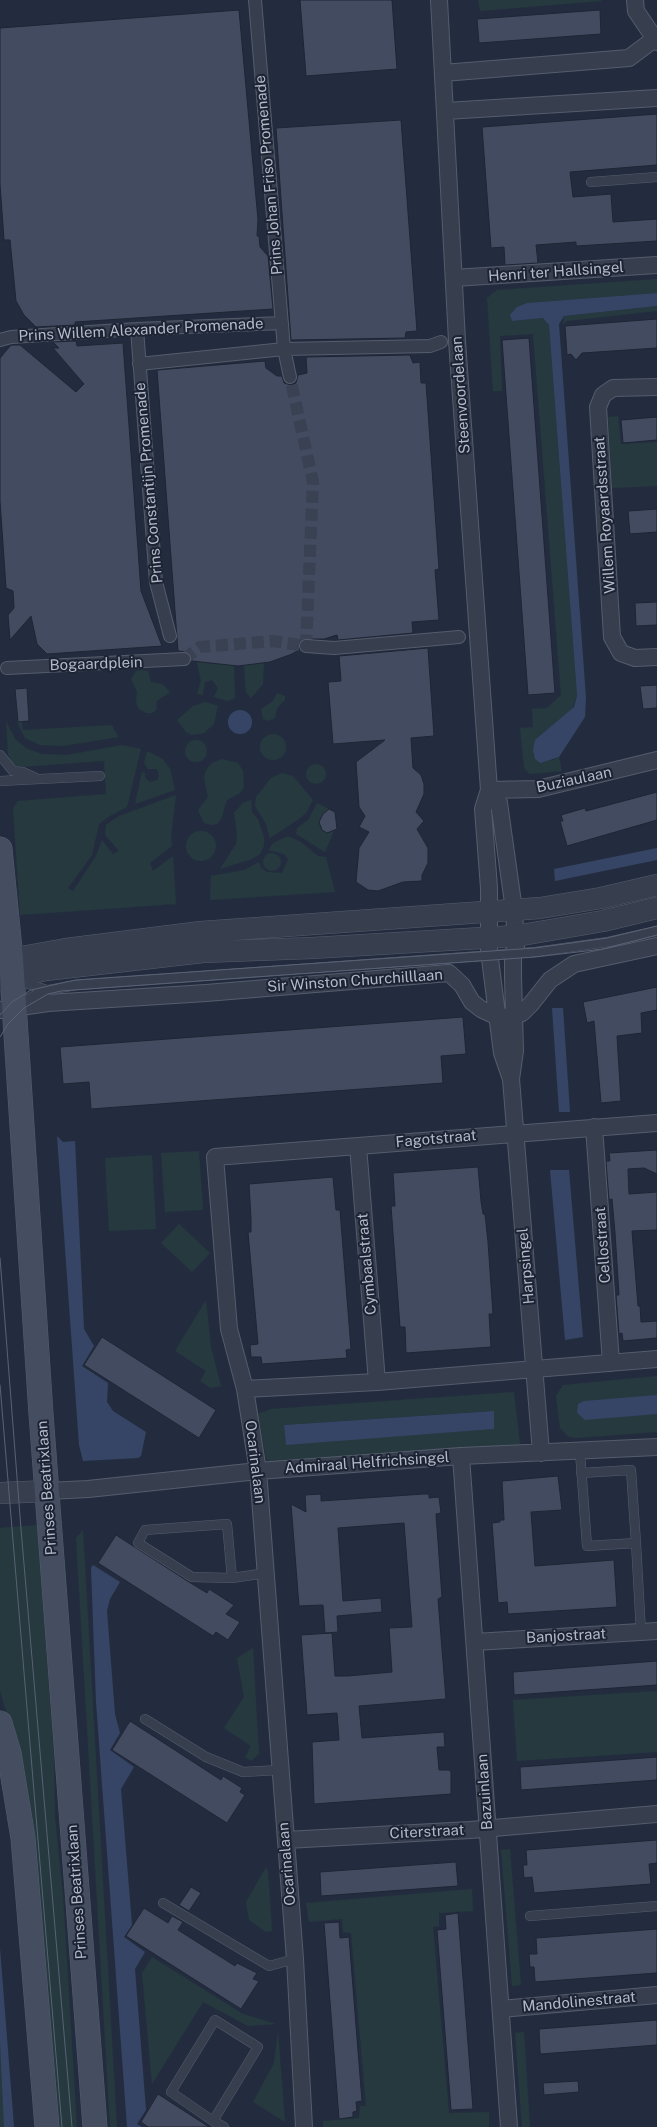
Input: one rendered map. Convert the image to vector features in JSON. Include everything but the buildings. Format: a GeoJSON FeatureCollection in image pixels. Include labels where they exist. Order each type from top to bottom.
{"type":"FeatureCollection","features":[{"type":"Feature","properties":{"kind":"main road","name":"Prinses Beatrixlaan"},"geometry":{"type":"LineString","coordinates":[[0,849],[6,1010],[48,1491],[95,2127]]}},
{"type":"Feature","properties":{"kind":"main road"},"geometry":{"type":"LineString","coordinates":[[0,1723],[9,1753],[17,1796],[27,1874],[47,2127]]}},
{"type":"Feature","properties":{"kind":"street","name":"Prins Johan Friso Promenade"},"geometry":{"type":"LineString","coordinates":[[254,0],[284,349],[290,377]]}},
{"type":"Feature","properties":{"kind":"street","name":"Steenvoordelaan"},"geometry":{"type":"LineString","coordinates":[[439,0],[454,278],[489,790],[483,810],[489,946]]}},
{"type":"Feature","properties":{"kind":"street"},"geometry":{"type":"LineString","coordinates":[[443,72],[629,58],[656,39],[636,11],[635,0]]}},
{"type":"Feature","properties":{"kind":"street"},"geometry":{"type":"LineString","coordinates":[[446,110],[657,98]]}},
{"type":"Feature","properties":{"kind":"street","name":"Henri ter Hallsingel"},"geometry":{"type":"LineString","coordinates":[[454,278],[657,265]]}},
{"type":"Feature","properties":{"kind":"street","name":"Prins Willem Alexander Promenade"},"geometry":{"type":"LineString","coordinates":[[0,340],[11,337],[136,329],[282,323]]}},
{"type":"Feature","properties":{"kind":"street","name":"Prins Constantijn Promenade"},"geometry":{"type":"LineString","coordinates":[[136,329],[156,582],[170,636]]}},
{"type":"Feature","properties":{"kind":"street","name":"Prins Willem Alexander Promenade"},"geometry":{"type":"LineString","coordinates":[[139,364],[284,349],[430,346],[441,342]]}},
{"type":"Feature","properties":{"kind":"street","name":"Willem Royaardsstraat"},"geometry":{"type":"LineString","coordinates":[[657,387],[614,388],[603,395],[598,408],[612,637],[621,653],[634,658],[657,657]]}},
{"type":"Feature","properties":{"kind":"street"},"geometry":{"type":"LineString","coordinates":[[306,646],[334,648],[459,637]]}},
{"type":"Feature","properties":{"kind":"street","name":"Bogaardplein"},"geometry":{"type":"LineString","coordinates":[[7,668],[184,659]]}},
{"type":"Feature","properties":{"kind":"street","name":"Buziaulaan"},"geometry":{"type":"LineString","coordinates":[[489,790],[538,789],[657,760]]}},
{"type":"Feature","properties":{"kind":"street","name":"Steenvoordelaan"},"geometry":{"type":"LineString","coordinates":[[489,790],[499,803],[514,910],[514,945]]}},
{"type":"Feature","properties":{"kind":"street"},"geometry":{"type":"LineString","coordinates":[[4,971],[66,948],[201,932],[489,913],[601,898],[657,885]]}},
{"type":"Feature","properties":{"kind":"street","name":"Sir Winston Churchilllaan"},"geometry":{"type":"LineString","coordinates":[[4,971],[46,970],[203,952],[312,948],[514,945],[595,922],[657,908]]}},
{"type":"Feature","properties":{"kind":"street","name":"Harpsingel"},"geometry":{"type":"LineString","coordinates":[[514,945],[515,1051],[511,1079],[542,1453]]}},
{"type":"Feature","properties":{"kind":"street","name":"Harpsingel"},"geometry":{"type":"LineString","coordinates":[[489,946],[502,1053],[511,1079]]}},
{"type":"Feature","properties":{"kind":"street"},"geometry":{"type":"LineString","coordinates":[[498,1017],[514,1016],[522,1013],[550,980],[574,964],[657,946]]}},
{"type":"Feature","properties":{"kind":"street","name":"Sir Winston Churchilllaan"},"geometry":{"type":"LineString","coordinates":[[6,1010],[48,1003],[206,993],[450,973],[462,985],[472,1002],[498,1017]]}},
{"type":"Feature","properties":{"kind":"street","name":"Fagotstraat"},"geometry":{"type":"LineString","coordinates":[[216,1157],[657,1123]]}},
{"type":"Feature","properties":{"kind":"street","name":"Cellostraat"},"geometry":{"type":"LineString","coordinates":[[594,1127],[611,1363]]}},
{"type":"Feature","properties":{"kind":"street","name":"Cymbaalstraat"},"geometry":{"type":"LineString","coordinates":[[358,1146],[377,1382]]}},
{"type":"Feature","properties":{"kind":"street","name":"Ocarinalaan"},"geometry":{"type":"LineString","coordinates":[[216,1157],[229,1329],[245,1389],[258,1471],[279,1770],[295,1959],[304,2127]]}},
{"type":"Feature","properties":{"kind":"street"},"geometry":{"type":"LineString","coordinates":[[245,1389],[377,1382],[535,1368],[657,1360]]}},
{"type":"Feature","properties":{"kind":"street","name":"Admiraal Helfrichsingel"},"geometry":{"type":"LineString","coordinates":[[48,1491],[88,1489],[258,1471],[461,1456],[580,1452],[657,1446]]}},
{"type":"Feature","properties":{"kind":"street","name":"Bazuinlaan"},"geometry":{"type":"LineString","coordinates":[[461,1456],[509,2127]]}},
{"type":"Feature","properties":{"kind":"street"},"geometry":{"type":"LineString","coordinates":[[0,1493],[48,1491]]}},
{"type":"Feature","properties":{"kind":"street","name":"Banjostraat"},"geometry":{"type":"LineString","coordinates":[[475,1642],[649,1631]]}},
{"type":"Feature","properties":{"kind":"street","name":"Citerstraat"},"geometry":{"type":"LineString","coordinates":[[286,1840],[487,1828],[657,1814]]}},
{"type":"Feature","properties":{"kind":"street","name":"Mandolinestraat"},"geometry":{"type":"LineString","coordinates":[[501,2009],[657,1995]]}},
{"type":"Feature","properties":{"kind":"lane"},"geometry":{"type":"LineString","coordinates":[[591,182],[657,177]]}},
{"type":"Feature","properties":{"kind":"lane"},"geometry":{"type":"LineString","coordinates":[[0,755],[13,771],[23,772],[38,779]]}},
{"type":"Feature","properties":{"kind":"lane"},"geometry":{"type":"LineString","coordinates":[[0,781],[100,776]]}},
{"type":"Feature","properties":{"kind":"lane","name":"Sir Winston Churchilllaan"},"geometry":{"type":"LineString","coordinates":[[514,945],[608,942],[657,931]]}},
{"type":"Feature","properties":{"kind":"lane","name":"Sir Winston Churchilllaan"},"geometry":{"type":"LineString","coordinates":[[6,1010],[30,996],[48,990],[76,985],[489,946]]}},
{"type":"Feature","properties":{"kind":"lane","name":"Sir Winston Churchilllaan"},"geometry":{"type":"LineString","coordinates":[[4,971],[48,990]]}},
{"type":"Feature","properties":{"kind":"lane"},"geometry":{"type":"LineString","coordinates":[[580,1452],[587,1546],[636,1543]]}},
{"type":"Feature","properties":{"kind":"lane"},"geometry":{"type":"LineString","coordinates":[[582,1473],[630,1470],[636,1543],[649,1631]]}},
{"type":"Feature","properties":{"kind":"lane"},"geometry":{"type":"LineString","coordinates":[[232,1578],[227,1524],[145,1530],[138,1543],[192,1578],[232,1578],[266,1573]]}},
{"type":"Feature","properties":{"kind":"lane"},"geometry":{"type":"LineString","coordinates":[[145,1719],[206,1757],[243,1772],[279,1770]]}},
{"type":"Feature","properties":{"kind":"lane"},"geometry":{"type":"LineString","coordinates":[[163,1903],[269,1966],[295,1959]]}},
{"type":"Feature","properties":{"kind":"lane"},"geometry":{"type":"LineString","coordinates":[[530,1916],[657,1906]]}},
{"type":"Feature","properties":{"kind":"lane"},"geometry":{"type":"LineString","coordinates":[[213,2121],[258,2047],[215,2020],[171,2092],[213,2121],[224,2127]]}},
{"type":"Feature","properties":{"kind":"shaded area"},"geometry":{"type":"Polygon","coordinates":[[[478,0],[601,0],[601,1],[480,11],[478,0]]]}},
{"type":"Feature","properties":{"kind":"shaded area"},"geometry":{"type":"Polygon","coordinates":[[[657,279],[657,293],[527,303],[512,321],[543,318],[549,325],[577,696],[551,761],[559,757],[562,771],[530,774],[524,768],[520,728],[533,727],[532,709],[547,708],[561,695],[533,334],[500,336],[502,391],[493,391],[487,298],[497,290],[657,279]]]}},
{"type":"Feature","properties":{"kind":"shaded area"},"geometry":{"type":"Polygon","coordinates":[[[657,306],[657,311],[567,321],[563,325],[564,316],[657,306]]]}},
{"type":"Feature","properties":{"kind":"shaded area"},"geometry":{"type":"Polygon","coordinates":[[[618,416],[621,444],[657,442],[657,486],[612,488],[608,417],[618,416]]]}},
{"type":"Feature","properties":{"kind":"shaded area"},"geometry":{"type":"Polygon","coordinates":[[[197,662],[234,665],[235,698],[228,701],[214,697],[218,688],[212,680],[205,682],[203,695],[197,694],[201,681],[197,662]]]}},
{"type":"Feature","properties":{"kind":"shaded area"},"geometry":{"type":"Polygon","coordinates":[[[264,663],[263,684],[251,698],[246,692],[244,664],[264,663]]]}},
{"type":"Feature","properties":{"kind":"shaded area"},"geometry":{"type":"Polygon","coordinates":[[[136,671],[148,671],[151,682],[162,684],[170,692],[157,701],[156,710],[152,713],[146,713],[139,709],[136,703],[137,692],[131,679],[136,671]]]}},
{"type":"Feature","properties":{"kind":"shaded area"},"geometry":{"type":"Polygon","coordinates":[[[277,693],[285,696],[285,700],[277,708],[275,718],[268,721],[263,719],[261,709],[273,701],[277,693]]]}},
{"type":"Feature","properties":{"kind":"shaded area"},"geometry":{"type":"Polygon","coordinates":[[[206,702],[218,706],[214,724],[204,733],[192,735],[186,732],[177,720],[193,706],[206,702]]]}},
{"type":"Feature","properties":{"kind":"shaded area"},"geometry":{"type":"Polygon","coordinates":[[[6,721],[15,739],[26,748],[41,754],[67,755],[122,745],[141,749],[127,807],[99,824],[92,855],[68,888],[73,891],[96,856],[102,840],[113,854],[119,851],[105,835],[106,825],[119,816],[176,795],[171,836],[172,846],[150,863],[153,871],[173,856],[176,904],[20,915],[13,808],[18,801],[106,794],[104,761],[20,767],[12,764],[8,754],[6,721]]]}},
{"type":"Feature","properties":{"kind":"shaded area"},"geometry":{"type":"Polygon","coordinates":[[[17,722],[22,722],[23,730],[112,725],[118,737],[63,746],[40,745],[25,738],[17,722]]]}},
{"type":"Feature","properties":{"kind":"shaded area"},"geometry":{"type":"Polygon","coordinates":[[[273,734],[282,738],[286,747],[282,756],[273,760],[264,756],[260,747],[264,738],[273,734]]]}},
{"type":"Feature","properties":{"kind":"shaded area"},"geometry":{"type":"Polygon","coordinates":[[[196,740],[204,743],[207,751],[204,759],[196,762],[188,759],[185,751],[188,743],[196,740]]]}},
{"type":"Feature","properties":{"kind":"shaded area"},"geometry":{"type":"Polygon","coordinates":[[[147,751],[163,759],[170,769],[175,790],[135,804],[142,772],[145,773],[145,778],[150,782],[157,780],[159,776],[157,769],[148,769],[144,763],[147,751]]]}},
{"type":"Feature","properties":{"kind":"shaded area"},"geometry":{"type":"Polygon","coordinates":[[[222,759],[238,763],[243,771],[244,787],[240,793],[227,800],[221,819],[217,824],[211,825],[204,823],[198,810],[208,797],[204,778],[206,770],[212,763],[222,759]]]}},
{"type":"Feature","properties":{"kind":"shaded area"},"geometry":{"type":"Polygon","coordinates":[[[316,764],[323,767],[326,774],[323,781],[316,784],[309,781],[306,774],[309,767],[316,764]]]}},
{"type":"Feature","properties":{"kind":"shaded area"},"geometry":{"type":"Polygon","coordinates":[[[282,773],[293,776],[313,800],[306,813],[270,838],[266,824],[255,806],[256,797],[271,778],[282,773]]]}},
{"type":"Feature","properties":{"kind":"shaded area"},"geometry":{"type":"Polygon","coordinates":[[[251,800],[252,812],[258,819],[264,837],[264,846],[260,854],[252,859],[220,869],[236,844],[237,833],[234,813],[243,803],[251,800]]]}},
{"type":"Feature","properties":{"kind":"shaded area"},"geometry":{"type":"Polygon","coordinates":[[[317,803],[329,809],[323,814],[319,822],[322,830],[327,833],[334,831],[325,852],[296,834],[297,828],[308,820],[317,803]]]}},
{"type":"Feature","properties":{"kind":"shaded area"},"geometry":{"type":"Polygon","coordinates":[[[201,831],[207,832],[215,840],[215,852],[207,860],[201,861],[195,860],[187,852],[186,846],[187,840],[195,832],[201,831]]]}},
{"type":"Feature","properties":{"kind":"shaded area"},"geometry":{"type":"Polygon","coordinates":[[[288,836],[301,842],[318,856],[326,857],[335,892],[210,900],[211,876],[244,870],[259,862],[261,868],[267,872],[282,873],[288,859],[284,854],[268,850],[273,843],[288,836]]]}},
{"type":"Feature","properties":{"kind":"shaded area"},"geometry":{"type":"Polygon","coordinates":[[[268,853],[276,853],[281,858],[279,869],[268,871],[263,866],[263,858],[268,853]]]}},
{"type":"Feature","properties":{"kind":"shaded area"},"geometry":{"type":"Polygon","coordinates":[[[199,1151],[203,1210],[165,1212],[161,1153],[199,1151]]]}},
{"type":"Feature","properties":{"kind":"shaded area"},"geometry":{"type":"Polygon","coordinates":[[[152,1155],[156,1229],[109,1231],[105,1158],[152,1155]]]}},
{"type":"Feature","properties":{"kind":"shaded area"},"geometry":{"type":"Polygon","coordinates":[[[179,1224],[210,1253],[192,1272],[161,1243],[179,1224]]]}},
{"type":"Feature","properties":{"kind":"shaded area"},"geometry":{"type":"Polygon","coordinates":[[[206,1300],[211,1347],[221,1386],[211,1388],[200,1381],[206,1371],[175,1351],[206,1300]]]}},
{"type":"Feature","properties":{"kind":"shaded area"},"geometry":{"type":"Polygon","coordinates":[[[657,1376],[657,1432],[576,1438],[569,1437],[560,1428],[556,1396],[563,1385],[657,1376]]]}},
{"type":"Feature","properties":{"kind":"shaded area"},"geometry":{"type":"Polygon","coordinates":[[[514,1392],[520,1444],[456,1452],[272,1467],[266,1458],[258,1414],[271,1409],[514,1392]],[[493,1411],[284,1425],[286,1444],[494,1429],[493,1411]]]}},
{"type":"Feature","properties":{"kind":"shaded area"},"geometry":{"type":"Polygon","coordinates":[[[37,1525],[54,1758],[55,1818],[63,1895],[77,2127],[56,2127],[10,1724],[0,1691],[0,1528],[37,1525]]]}},
{"type":"Feature","properties":{"kind":"shaded area"},"geometry":{"type":"Polygon","coordinates":[[[83,1530],[117,2127],[110,2127],[76,1538],[83,1530]]]}},
{"type":"Feature","properties":{"kind":"shaded area"},"geometry":{"type":"Polygon","coordinates":[[[253,1648],[259,1754],[251,1761],[245,1757],[251,1746],[224,1728],[244,1697],[237,1658],[253,1648]]]}},
{"type":"Feature","properties":{"kind":"shaded area"},"geometry":{"type":"Polygon","coordinates":[[[657,1691],[657,1752],[517,1761],[513,1700],[657,1691]]]}},
{"type":"Feature","properties":{"kind":"shaded area"},"geometry":{"type":"Polygon","coordinates":[[[510,1849],[521,1985],[512,1986],[501,1850],[510,1849]]]}},
{"type":"Feature","properties":{"kind":"shaded area"},"geometry":{"type":"Polygon","coordinates":[[[266,1867],[268,1871],[272,1931],[266,1932],[249,1920],[246,1902],[266,1867]]]}},
{"type":"Feature","properties":{"kind":"shaded area"},"geometry":{"type":"Polygon","coordinates":[[[472,1889],[473,1911],[439,1913],[439,1926],[433,1927],[449,2113],[489,2112],[489,2127],[323,2127],[323,2121],[359,2118],[360,2106],[366,2106],[351,1933],[343,1932],[342,1919],[309,1922],[306,1903],[472,1889]]]}},
{"type":"Feature","properties":{"kind":"shaded area"},"geometry":{"type":"Polygon","coordinates":[[[152,1957],[243,2014],[276,2024],[248,2026],[203,2002],[152,2084],[142,1973],[152,1957]]]}},
{"type":"Feature","properties":{"kind":"shaded area"},"geometry":{"type":"Polygon","coordinates":[[[278,2031],[285,2122],[253,2102],[274,2063],[278,2031]]]}},
{"type":"Feature","properties":{"kind":"shaded area"},"geometry":{"type":"Polygon","coordinates":[[[524,2032],[530,2127],[522,2127],[515,2033],[524,2032]]]}},
{"type":"Feature","properties":{"kind":"shaded area"},"geometry":{"type":"Polygon","coordinates":[[[0,2034],[5,2127],[0,2127],[0,2034]]]}},
{"type":"Feature","properties":{"kind":"water"},"geometry":{"type":"Polygon","coordinates":[[[657,293],[657,306],[564,316],[559,324],[586,698],[585,717],[559,757],[540,763],[535,759],[533,750],[535,740],[574,707],[577,696],[549,325],[543,318],[512,321],[510,315],[517,307],[527,303],[657,293]]]}},
{"type":"Feature","properties":{"kind":"water"},"geometry":{"type":"Polygon","coordinates":[[[240,710],[249,713],[252,722],[249,731],[240,734],[231,731],[228,722],[231,713],[240,710]]]}},
{"type":"Feature","properties":{"kind":"water"},"geometry":{"type":"Polygon","coordinates":[[[657,848],[657,860],[555,881],[554,869],[657,848]]]}},
{"type":"Feature","properties":{"kind":"water"},"geometry":{"type":"Polygon","coordinates":[[[552,1008],[563,1008],[570,1112],[559,1112],[552,1008]]]}},
{"type":"Feature","properties":{"kind":"water"},"geometry":{"type":"Polygon","coordinates":[[[57,1136],[63,1142],[75,1141],[84,1329],[94,1346],[82,1366],[108,1383],[107,1402],[113,1411],[146,1432],[141,1456],[138,1458],[83,1461],[79,1445],[57,1136]]]}},
{"type":"Feature","properties":{"kind":"water"},"geometry":{"type":"Polygon","coordinates":[[[550,1170],[569,1170],[583,1337],[565,1340],[550,1170]]]}},
{"type":"Feature","properties":{"kind":"water"},"geometry":{"type":"Polygon","coordinates":[[[657,1395],[657,1414],[585,1420],[577,1413],[578,1404],[584,1401],[657,1395]]]}},
{"type":"Feature","properties":{"kind":"water"},"geometry":{"type":"Polygon","coordinates":[[[494,1411],[494,1429],[286,1445],[284,1425],[494,1411]]]}},
{"type":"Feature","properties":{"kind":"water"},"geometry":{"type":"Polygon","coordinates":[[[93,1565],[120,1582],[110,1599],[107,1611],[115,1714],[120,1733],[110,1750],[134,1767],[121,1789],[132,1925],[124,1937],[145,1952],[135,1969],[146,2110],[137,2124],[142,2127],[127,2127],[96,1702],[91,1568],[93,1565]]]}},
{"type":"Feature","properties":{"kind":"water"},"geometry":{"type":"Polygon","coordinates":[[[0,1948],[14,2127],[4,2127],[0,2042],[0,1948]]]}},
{"type":"Feature","properties":{"kind":"tunnel"},"geometry":{"type":"LineString","coordinates":[[184,659],[200,647],[272,641],[306,646],[313,482],[290,377]]}},
{"type":"Feature","properties":{"kind":"tram line"},"geometry":{"type":"LineString","coordinates":[[0,1015],[12,1002],[31,990],[75,980],[535,948],[607,938],[657,926]]}},
{"type":"Feature","properties":{"kind":"tram line"},"geometry":{"type":"LineString","coordinates":[[0,1037],[8,1024],[24,1008],[48,994],[61,991],[535,957],[603,949],[657,935]]}},
{"type":"Feature","properties":{"kind":"tram line"},"geometry":{"type":"LineString","coordinates":[[0,1258],[72,2127]]}},
{"type":"Feature","properties":{"kind":"tram line"},"geometry":{"type":"LineString","coordinates":[[0,1385],[62,2127]]}}]}
